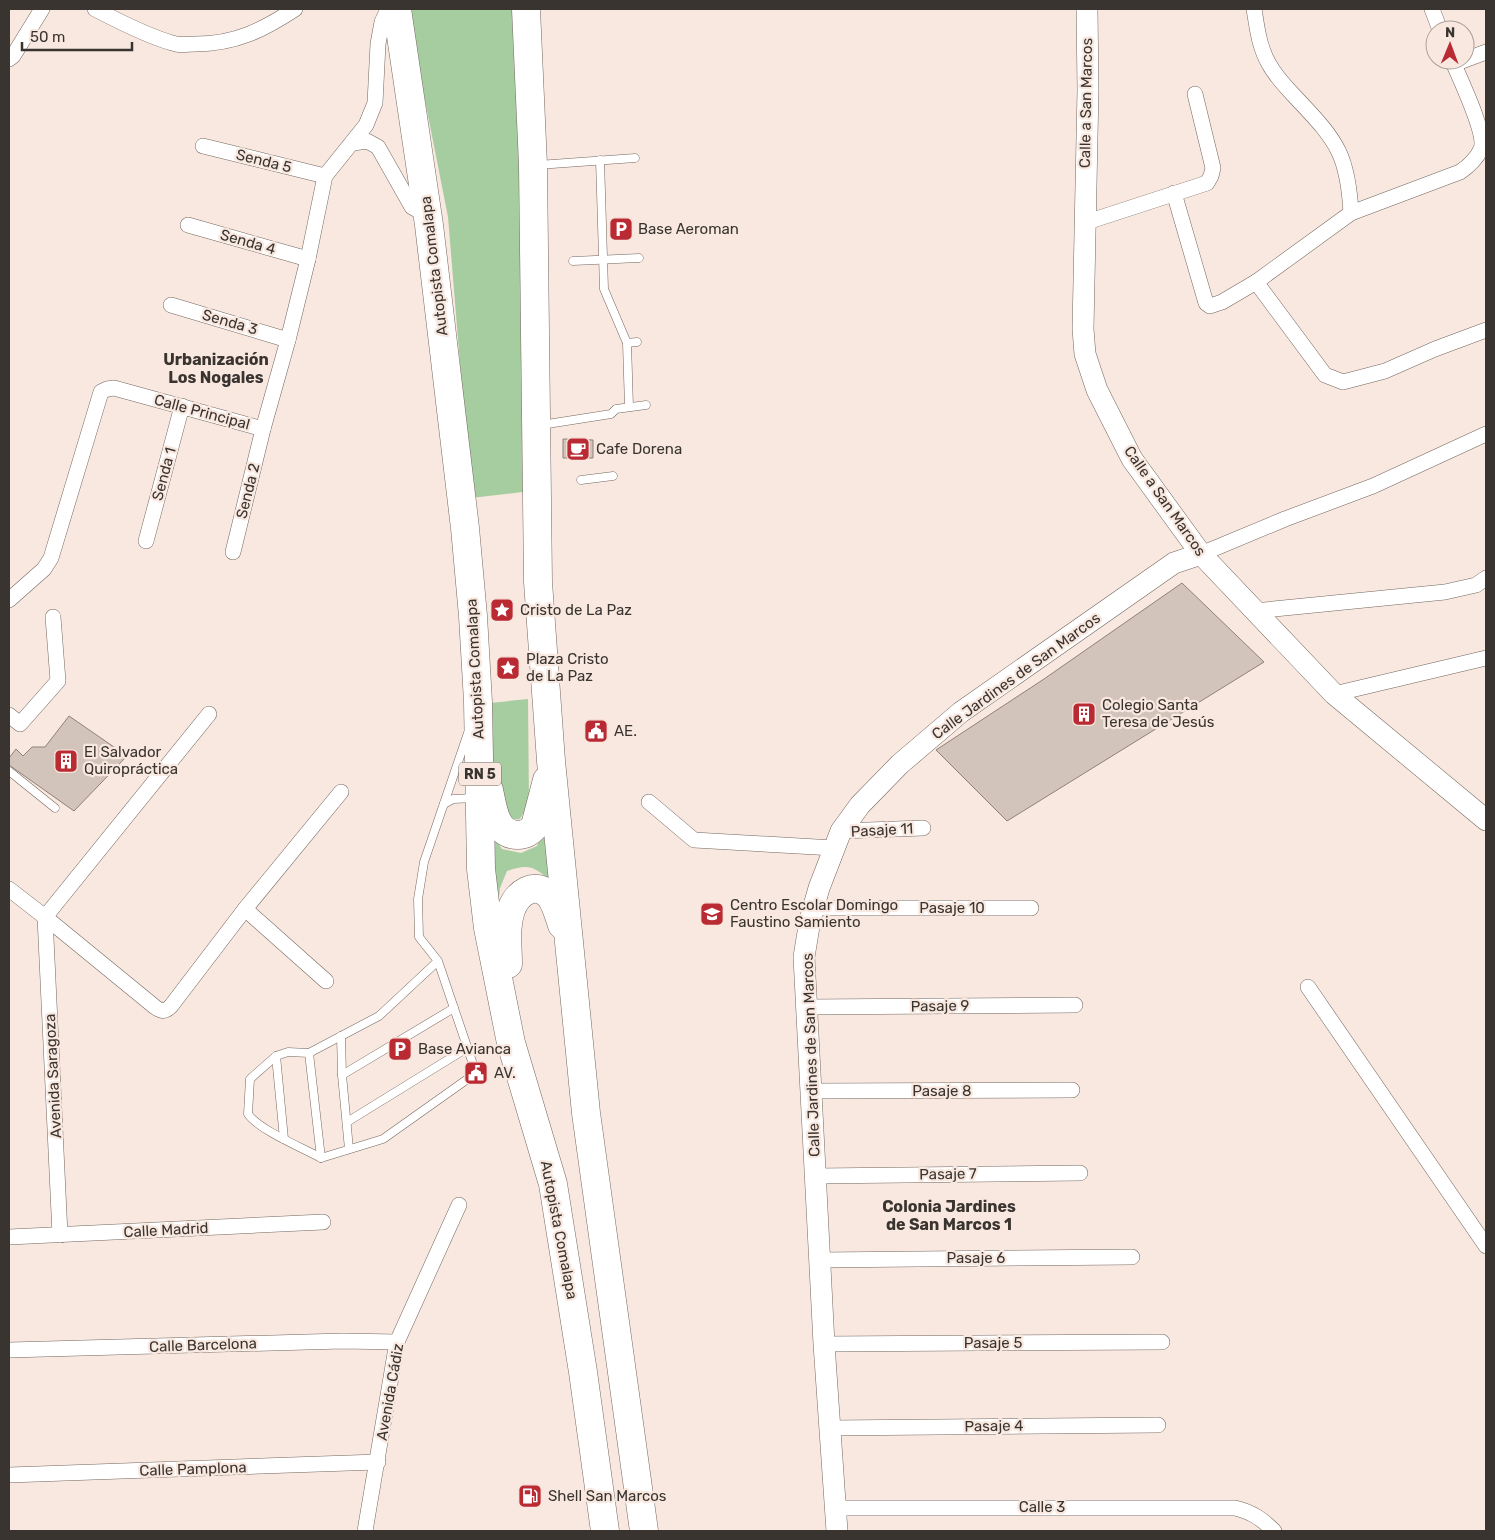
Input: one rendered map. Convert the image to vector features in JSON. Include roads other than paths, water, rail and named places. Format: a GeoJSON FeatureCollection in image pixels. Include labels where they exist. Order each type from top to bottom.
{"type":"FeatureCollection","features":[{"type":"Feature","properties":{"kind":"highway","name":"Autopista Comalapa"},"geometry":{"type":"LineString","coordinates":[[397,9],[428,216],[465,528],[478,702],[481,869],[488,928],[511,1043],[553,1184],[606,1531]]}},
{"type":"Feature","properties":{"kind":"highway"},"geometry":{"type":"LineString","coordinates":[[526,9],[533,165],[538,425],[538,582],[551,761],[586,1113],[644,1531]]}},
{"type":"Feature","properties":{"kind":"highway"},"geometry":{"type":"LineString","coordinates":[[480,750],[494,815],[499,826],[510,834],[523,835],[535,826],[551,761]]}},
{"type":"Feature","properties":{"kind":"highway"},"geometry":{"type":"LineString","coordinates":[[511,1043],[507,930],[512,909],[519,894],[536,889],[543,891],[553,901],[562,924],[574,983]]}},
{"type":"Feature","properties":{"kind":"main road","name":"Calle a San Marcos"},"geometry":{"type":"LineString","coordinates":[[1087,9],[1088,90],[1083,329],[1085,354],[1097,390],[1132,459],[1201,554],[1334,694],[1486,820]]}},
{"type":"Feature","properties":{"kind":"main road","name":"Calle Jardines de San Marcos"},"geometry":{"type":"LineString","coordinates":[[837,1531],[824,1344],[804,957],[813,908],[838,840],[860,805],[900,764],[961,712],[1174,563],[1201,554]]}},
{"type":"Feature","properties":{"kind":"street"},"geometry":{"type":"LineString","coordinates":[[9,59],[13,56],[42,9]]}},
{"type":"Feature","properties":{"kind":"street"},"geometry":{"type":"LineString","coordinates":[[95,9],[140,31],[177,44],[208,44],[238,39],[262,30],[295,9]]}},
{"type":"Feature","properties":{"kind":"street","name":"Calle Principal"},"geometry":{"type":"LineString","coordinates":[[9,600],[44,569],[51,558],[101,392],[107,388],[114,388],[263,429],[308,259],[325,176],[366,125],[375,103],[378,44],[382,22],[388,9]]}},
{"type":"Feature","properties":{"kind":"street"},"geometry":{"type":"LineString","coordinates":[[1254,9],[1258,35],[1269,65],[1279,79],[1333,139],[1342,156],[1349,183],[1351,213]]}},
{"type":"Feature","properties":{"kind":"street"},"geometry":{"type":"LineString","coordinates":[[1174,193],[1206,303],[1210,306],[1222,302],[1256,282],[1351,213],[1460,172],[1473,163],[1482,148],[1480,129],[1456,70]]}},
{"type":"Feature","properties":{"kind":"street"},"geometry":{"type":"LineString","coordinates":[[1084,223],[1206,183],[1211,176],[1212,168],[1195,94]]}},
{"type":"Feature","properties":{"kind":"street"},"geometry":{"type":"LineString","coordinates":[[353,143],[367,141],[378,147],[412,207],[428,216]]}},
{"type":"Feature","properties":{"kind":"street","name":"Senda 5"},"geometry":{"type":"LineString","coordinates":[[204,146],[325,176]]}},
{"type":"Feature","properties":{"kind":"street","name":"Senda 4"},"geometry":{"type":"LineString","coordinates":[[188,224],[308,259]]}},
{"type":"Feature","properties":{"kind":"street"},"geometry":{"type":"LineString","coordinates":[[1256,282],[1325,375],[1343,382],[1385,371],[1435,349],[1486,330]]}},
{"type":"Feature","properties":{"kind":"street","name":"Senda 3"},"geometry":{"type":"LineString","coordinates":[[170,305],[288,340]]}},
{"type":"Feature","properties":{"kind":"street","name":"Senda 1"},"geometry":{"type":"LineString","coordinates":[[146,541],[182,406]]}},
{"type":"Feature","properties":{"kind":"street","name":"Senda 2"},"geometry":{"type":"LineString","coordinates":[[233,552],[263,429]]}},
{"type":"Feature","properties":{"kind":"street"},"geometry":{"type":"LineString","coordinates":[[1201,554],[1372,486],[1486,434]]}},
{"type":"Feature","properties":{"kind":"street"},"geometry":{"type":"LineString","coordinates":[[1254,611],[1445,592],[1476,585],[1486,578]]}},
{"type":"Feature","properties":{"kind":"street"},"geometry":{"type":"LineString","coordinates":[[9,715],[20,724],[58,681],[53,617]]}},
{"type":"Feature","properties":{"kind":"street"},"geometry":{"type":"LineString","coordinates":[[1334,694],[1486,658]]}},
{"type":"Feature","properties":{"kind":"street"},"geometry":{"type":"LineString","coordinates":[[45,917],[208,714]]}},
{"type":"Feature","properties":{"kind":"street"},"geometry":{"type":"LineString","coordinates":[[9,890],[162,1012],[171,1006],[245,909],[341,792]]}},
{"type":"Feature","properties":{"kind":"street","name":"Pasaje 11"},"geometry":{"type":"LineString","coordinates":[[649,802],[694,840],[838,840],[923,828]]}},
{"type":"Feature","properties":{"kind":"street","name":"Pasaje 10"},"geometry":{"type":"LineString","coordinates":[[813,908],[1032,908]]}},
{"type":"Feature","properties":{"kind":"street"},"geometry":{"type":"LineString","coordinates":[[245,909],[326,981]]}},
{"type":"Feature","properties":{"kind":"street","name":"Avenida Saragoza"},"geometry":{"type":"LineString","coordinates":[[45,917],[60,1235]]}},
{"type":"Feature","properties":{"kind":"street"},"geometry":{"type":"LineString","coordinates":[[1308,987],[1486,1246]]}},
{"type":"Feature","properties":{"kind":"street","name":"Pasaje 9"},"geometry":{"type":"LineString","coordinates":[[806,1008],[1075,1005]]}},
{"type":"Feature","properties":{"kind":"street","name":"Pasaje 8"},"geometry":{"type":"LineString","coordinates":[[811,1091],[1072,1090]]}},
{"type":"Feature","properties":{"kind":"street","name":"Pasaje 7"},"geometry":{"type":"LineString","coordinates":[[816,1176],[1080,1173]]}},
{"type":"Feature","properties":{"kind":"street","name":"Avenida Cádiz"},"geometry":{"type":"LineString","coordinates":[[365,1531],[397,1342],[459,1205]]}},
{"type":"Feature","properties":{"kind":"street","name":"Calle Madrid"},"geometry":{"type":"LineString","coordinates":[[9,1237],[323,1222]]}},
{"type":"Feature","properties":{"kind":"street","name":"Pasaje 6"},"geometry":{"type":"LineString","coordinates":[[820,1260],[1132,1258]]}},
{"type":"Feature","properties":{"kind":"street","name":"Calle Barcelona"},"geometry":{"type":"LineString","coordinates":[[9,1350],[343,1341],[397,1342]]}},
{"type":"Feature","properties":{"kind":"street","name":"Pasaje 5"},"geometry":{"type":"LineString","coordinates":[[824,1344],[1162,1342]]}},
{"type":"Feature","properties":{"kind":"street","name":"Pasaje 4"},"geometry":{"type":"LineString","coordinates":[[831,1428],[1158,1424]]}},
{"type":"Feature","properties":{"kind":"street","name":"Calle Pamplona"},"geometry":{"type":"LineString","coordinates":[[9,1475],[378,1462]]}},
{"type":"Feature","properties":{"kind":"street","name":"Calle 3"},"geometry":{"type":"LineString","coordinates":[[835,1508],[1235,1508],[1250,1512],[1262,1519],[1274,1531]]}},
{"type":"Feature","properties":{"kind":"lane"},"geometry":{"type":"LineString","coordinates":[[533,165],[635,158]]}},
{"type":"Feature","properties":{"kind":"lane"},"geometry":{"type":"LineString","coordinates":[[600,160],[604,289],[627,343],[629,407]]}},
{"type":"Feature","properties":{"kind":"lane"},"geometry":{"type":"LineString","coordinates":[[573,261],[603,258],[639,258]]}},
{"type":"Feature","properties":{"kind":"lane"},"geometry":{"type":"LineString","coordinates":[[627,343],[637,342]]}},
{"type":"Feature","properties":{"kind":"lane"},"geometry":{"type":"LineString","coordinates":[[538,425],[611,414],[616,409],[646,405]]}},
{"type":"Feature","properties":{"kind":"lane"},"geometry":{"type":"LineString","coordinates":[[581,480],[613,476]]}},
{"type":"Feature","properties":{"kind":"lane"},"geometry":{"type":"LineString","coordinates":[[438,962],[379,1016],[309,1053],[288,1052],[276,1056],[250,1079],[248,1114],[251,1118],[261,1126],[321,1158],[383,1138],[476,1073],[438,962],[419,937],[418,899],[424,862],[478,702]]}},
{"type":"Feature","properties":{"kind":"lane"},"geometry":{"type":"LineString","coordinates":[[9,771],[55,808]]}},
{"type":"Feature","properties":{"kind":"lane"},"geometry":{"type":"LineString","coordinates":[[444,804],[453,799],[480,798]]}},
{"type":"Feature","properties":{"kind":"lane"},"geometry":{"type":"LineString","coordinates":[[342,1075],[454,1008]]}},
{"type":"Feature","properties":{"kind":"lane"},"geometry":{"type":"LineString","coordinates":[[341,1036],[342,1075],[349,1149]]}},
{"type":"Feature","properties":{"kind":"lane"},"geometry":{"type":"LineString","coordinates":[[347,1122],[467,1048]]}},
{"type":"Feature","properties":{"kind":"lane"},"geometry":{"type":"LineString","coordinates":[[309,1053],[321,1158]]}},
{"type":"Feature","properties":{"kind":"lane"},"geometry":{"type":"LineString","coordinates":[[276,1056],[284,1139]]}},
{"type":"Feature","properties":{"kind":"place","name":"Base Aeroman"},"geometry":{"type":"Point","coordinates":[621,229]}},
{"type":"Feature","properties":{"kind":"place","name":"Cafe Dorena"},"geometry":{"type":"Point","coordinates":[578,449]}},
{"type":"Feature","properties":{"kind":"place","name":"Cristo de La Paz"},"geometry":{"type":"Point","coordinates":[502,610]}},
{"type":"Feature","properties":{"kind":"place","name":"Plaza Cristo de La Paz"},"geometry":{"type":"Point","coordinates":[508,668]}},
{"type":"Feature","properties":{"kind":"place","name":"Colegio Santa Teresa de Jesús"},"geometry":{"type":"Point","coordinates":[1084,714]}},
{"type":"Feature","properties":{"kind":"place","name":"AE."},"geometry":{"type":"Point","coordinates":[596,731]}},
{"type":"Feature","properties":{"kind":"place","name":"El Salvador Quiropráctica"},"geometry":{"type":"Point","coordinates":[66,761]}},
{"type":"Feature","properties":{"kind":"place","name":"Centro Escolar Domingo Faustino Samiento"},"geometry":{"type":"Point","coordinates":[712,914]}},
{"type":"Feature","properties":{"kind":"place","name":"Base Avianca"},"geometry":{"type":"Point","coordinates":[400,1049]}},
{"type":"Feature","properties":{"kind":"place","name":"AV."},"geometry":{"type":"Point","coordinates":[476,1073]}},
{"type":"Feature","properties":{"kind":"place","name":"Shell San Marcos"},"geometry":{"type":"Point","coordinates":[530,1496]}},
{"type":"Feature","properties":{"kind":"district","name":"Urbanización Los Nogales"},"geometry":{"type":"Point","coordinates":[216,368]}},
{"type":"Feature","properties":{"kind":"district","name":"Colonia Jardines de San Marcos 1"},"geometry":{"type":"Point","coordinates":[949,1215]}}]}
